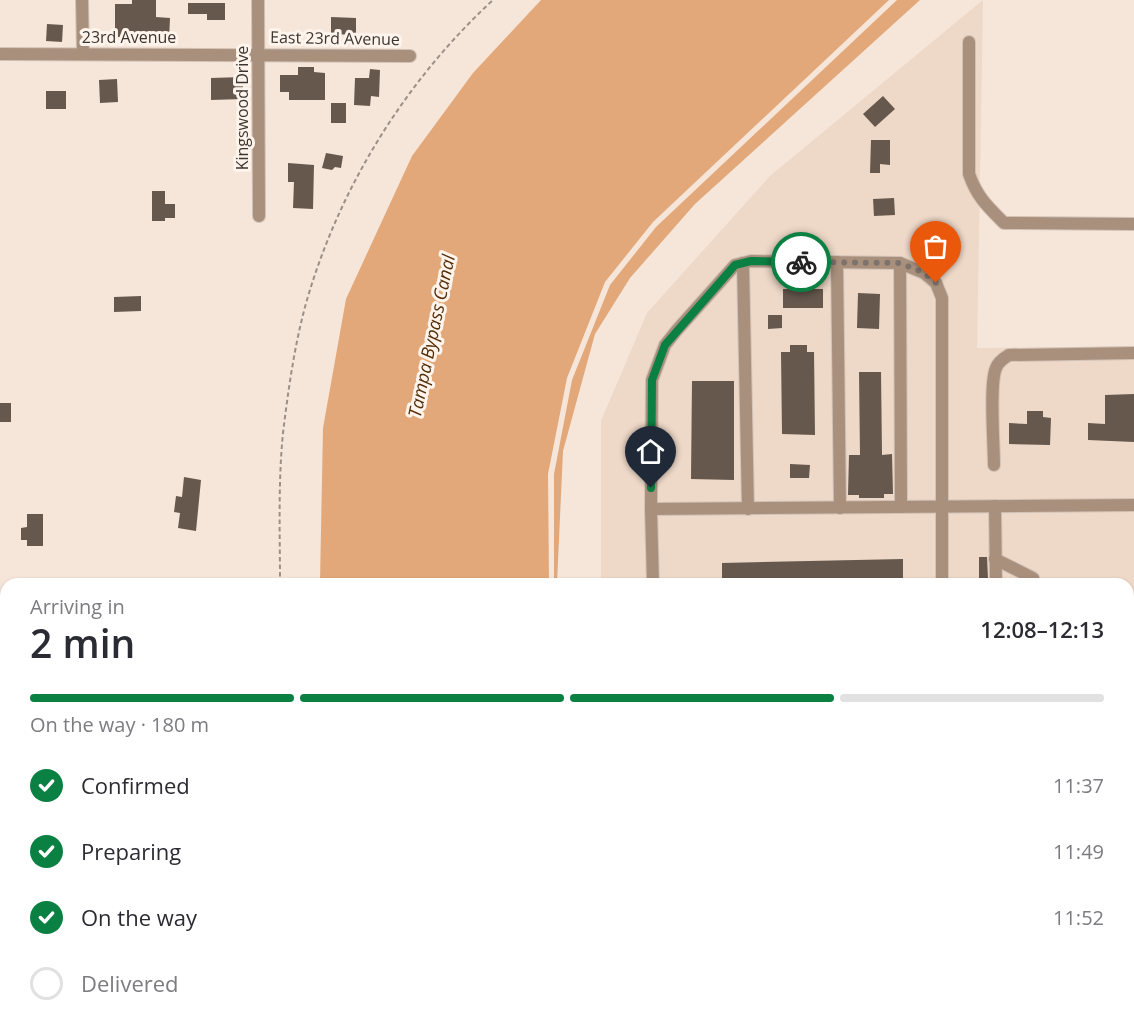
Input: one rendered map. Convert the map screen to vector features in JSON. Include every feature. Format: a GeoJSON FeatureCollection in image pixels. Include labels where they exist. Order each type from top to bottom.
{"type":"FeatureCollection","features":[{"type":"Feature","properties":{"kind":"street"},"geometry":{"type":"LineString","coordinates":[[82,0],[83,53]]}},
{"type":"Feature","properties":{"kind":"street","name":"Kingswood Drive"},"geometry":{"type":"LineString","coordinates":[[258,0],[259,216]]}},
{"type":"Feature","properties":{"kind":"street"},"geometry":{"type":"LineString","coordinates":[[969,42],[969,174],[975,192],[986,205],[1004,223],[1134,224]]}},
{"type":"Feature","properties":{"kind":"street","name":"23rd Avenue"},"geometry":{"type":"LineString","coordinates":[[0,54],[259,54]]}},
{"type":"Feature","properties":{"kind":"street","name":"East 23rd Avenue"},"geometry":{"type":"LineString","coordinates":[[259,54],[410,56]]}},
{"type":"Feature","properties":{"kind":"street"},"geometry":{"type":"LineString","coordinates":[[653,578],[652,380],[665,345],[735,265],[751,261],[900,263],[924,273],[936,283],[942,298],[942,578]]}},
{"type":"Feature","properties":{"kind":"street"},"geometry":{"type":"LineString","coordinates":[[837,262],[840,508]]}},
{"type":"Feature","properties":{"kind":"street"},"geometry":{"type":"LineString","coordinates":[[743,263],[748,509]]}},
{"type":"Feature","properties":{"kind":"street"},"geometry":{"type":"LineString","coordinates":[[900,263],[901,507]]}},
{"type":"Feature","properties":{"kind":"street"},"geometry":{"type":"LineString","coordinates":[[994,465],[994,383],[996,368],[1001,360],[1009,355],[1134,353]]}},
{"type":"Feature","properties":{"kind":"street"},"geometry":{"type":"LineString","coordinates":[[651,509],[1134,505]]}},
{"type":"Feature","properties":{"kind":"street"},"geometry":{"type":"LineString","coordinates":[[995,506],[996,578]]}},
{"type":"Feature","properties":{"kind":"street"},"geometry":{"type":"LineString","coordinates":[[995,559],[1033,578]]}},
{"type":"Feature","properties":{"kind":"path"},"geometry":{"type":"LineString","coordinates":[[280,578],[280,496],[284,425],[305,308],[324,250],[350,192],[391,121],[423,74],[468,23],[493,0]]}},
{"type":"Feature","properties":{"kind":"shaded area"},"geometry":{"type":"Polygon","coordinates":[[[983,0],[977,348],[1134,347],[1134,578],[601,578],[601,421],[647,313],[770,176],[983,0]]]}},
{"type":"Feature","properties":{"kind":"water","name":"Tampa Bypass Canal"},"geometry":{"type":"Polygon","coordinates":[[[541,0],[889,0],[653,222],[605,282],[567,378],[548,474],[549,578],[320,578],[323,428],[346,299],[412,156],[473,73],[541,0]]]}},
{"type":"Feature","properties":{"kind":"water"},"geometry":{"type":"Polygon","coordinates":[[[897,0],[920,0],[695,204],[630,278],[595,334],[563,451],[557,578],[554,578],[554,474],[572,380],[610,285],[656,227],[897,0]]]}},
{"type":"Feature","properties":{"kind":"building"},"geometry":{"type":"Polygon","coordinates":[[[132,0],[156,0],[156,17],[170,18],[169,40],[156,39],[156,34],[137,33],[137,37],[115,37],[115,4],[132,4],[132,0]]]}},
{"type":"Feature","properties":{"kind":"building"},"geometry":{"type":"Polygon","coordinates":[[[188,3],[225,3],[225,20],[207,20],[207,14],[188,14],[188,3]]]}},
{"type":"Feature","properties":{"kind":"building"},"geometry":{"type":"Polygon","coordinates":[[[331,17],[356,18],[356,35],[331,34],[331,17]]]}},
{"type":"Feature","properties":{"kind":"building"},"geometry":{"type":"Polygon","coordinates":[[[47,24],[63,25],[62,42],[46,41],[47,24]]]}},
{"type":"Feature","properties":{"kind":"building"},"geometry":{"type":"Polygon","coordinates":[[[298,67],[314,67],[314,72],[325,73],[325,100],[289,100],[289,92],[280,92],[280,75],[298,75],[298,67]]]}},
{"type":"Feature","properties":{"kind":"building"},"geometry":{"type":"Polygon","coordinates":[[[370,69],[380,70],[379,97],[371,96],[370,106],[354,105],[355,78],[369,78],[370,69]]]}},
{"type":"Feature","properties":{"kind":"building"},"geometry":{"type":"Polygon","coordinates":[[[243,77],[243,99],[211,100],[211,78],[243,77]]]}},
{"type":"Feature","properties":{"kind":"building"},"geometry":{"type":"Polygon","coordinates":[[[117,79],[118,102],[100,103],[99,80],[117,79]]]}},
{"type":"Feature","properties":{"kind":"building"},"geometry":{"type":"Polygon","coordinates":[[[46,91],[66,91],[66,109],[46,109],[46,91]]]}},
{"type":"Feature","properties":{"kind":"building"},"geometry":{"type":"Polygon","coordinates":[[[883,96],[895,109],[875,127],[863,114],[883,96]]]}},
{"type":"Feature","properties":{"kind":"building"},"geometry":{"type":"Polygon","coordinates":[[[331,103],[346,103],[346,123],[331,123],[331,103]]]}},
{"type":"Feature","properties":{"kind":"building"},"geometry":{"type":"Polygon","coordinates":[[[871,140],[890,140],[890,165],[880,164],[880,173],[870,173],[871,140]]]}},
{"type":"Feature","properties":{"kind":"building"},"geometry":{"type":"Polygon","coordinates":[[[326,153],[343,156],[341,168],[335,167],[332,170],[322,168],[326,153]]]}},
{"type":"Feature","properties":{"kind":"building"},"geometry":{"type":"Polygon","coordinates":[[[288,163],[314,165],[313,209],[293,208],[294,182],[288,182],[288,163]]]}},
{"type":"Feature","properties":{"kind":"building"},"geometry":{"type":"Polygon","coordinates":[[[152,191],[165,191],[165,204],[175,204],[175,218],[152,221],[152,191]]]}},
{"type":"Feature","properties":{"kind":"building"},"geometry":{"type":"Polygon","coordinates":[[[894,198],[895,215],[874,216],[873,199],[894,198]]]}},
{"type":"Feature","properties":{"kind":"building"},"geometry":{"type":"Polygon","coordinates":[[[813,279],[813,289],[823,289],[823,308],[783,308],[783,289],[793,289],[793,280],[813,279]]]}},
{"type":"Feature","properties":{"kind":"building"},"geometry":{"type":"Polygon","coordinates":[[[858,293],[880,294],[879,329],[857,328],[858,293]]]}},
{"type":"Feature","properties":{"kind":"building"},"geometry":{"type":"Polygon","coordinates":[[[141,296],[141,311],[114,312],[114,297],[141,296]]]}},
{"type":"Feature","properties":{"kind":"building"},"geometry":{"type":"Polygon","coordinates":[[[768,315],[782,315],[782,328],[768,329],[768,315]]]}},
{"type":"Feature","properties":{"kind":"building"},"geometry":{"type":"Polygon","coordinates":[[[790,345],[807,345],[807,352],[814,352],[815,435],[782,434],[781,352],[790,352],[790,345]]]}},
{"type":"Feature","properties":{"kind":"building"},"geometry":{"type":"Polygon","coordinates":[[[859,372],[881,372],[882,455],[892,454],[893,494],[884,494],[884,498],[859,498],[859,495],[848,495],[849,455],[860,455],[859,372]]]}},
{"type":"Feature","properties":{"kind":"building"},"geometry":{"type":"Polygon","coordinates":[[[692,381],[734,381],[734,480],[691,479],[692,381]]]}},
{"type":"Feature","properties":{"kind":"building"},"geometry":{"type":"Polygon","coordinates":[[[1134,394],[1134,442],[1088,440],[1088,423],[1105,424],[1105,395],[1134,394]]]}},
{"type":"Feature","properties":{"kind":"building"},"geometry":{"type":"Polygon","coordinates":[[[0,403],[11,403],[11,422],[0,422],[0,403]]]}},
{"type":"Feature","properties":{"kind":"building"},"geometry":{"type":"Polygon","coordinates":[[[1027,411],[1043,411],[1043,417],[1051,418],[1050,445],[1009,444],[1009,423],[1027,424],[1027,411]]]}},
{"type":"Feature","properties":{"kind":"building"},"geometry":{"type":"Polygon","coordinates":[[[790,464],[810,465],[809,478],[790,478],[790,464]]]}},
{"type":"Feature","properties":{"kind":"building"},"geometry":{"type":"Polygon","coordinates":[[[184,477],[201,480],[196,531],[178,528],[180,513],[174,512],[176,496],[182,497],[184,477]]]}},
{"type":"Feature","properties":{"kind":"building"},"geometry":{"type":"Polygon","coordinates":[[[27,514],[43,514],[43,546],[27,546],[27,540],[21,540],[21,528],[27,527],[27,514]]]}},
{"type":"Feature","properties":{"kind":"building"},"geometry":{"type":"Polygon","coordinates":[[[979,557],[987,557],[988,578],[979,578],[979,557]]]}},
{"type":"Feature","properties":{"kind":"building"},"geometry":{"type":"Polygon","coordinates":[[[903,559],[903,578],[722,578],[722,563],[903,559]]]}},
{"type":"Feature","properties":{"kind":"way so far"},"geometry":{"type":"LineString","coordinates":[[801,262],[900,263],[924,273],[936,283]]}},
{"type":"Feature","properties":{"kind":"route"},"geometry":{"type":"LineString","coordinates":[[651,488],[652,380],[665,345],[735,265],[751,261],[801,262]]}}]}
